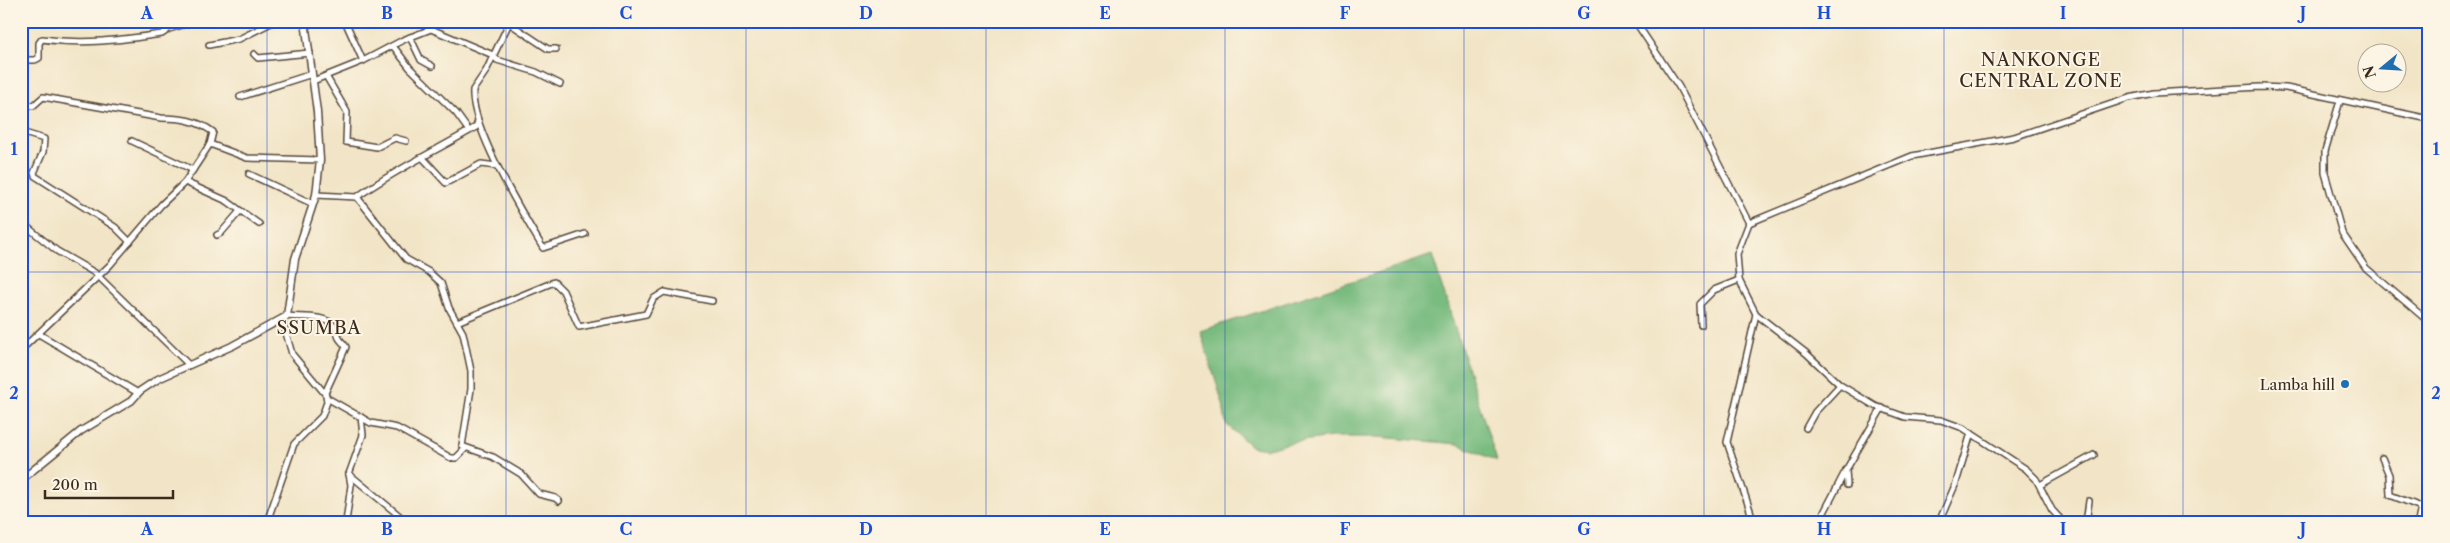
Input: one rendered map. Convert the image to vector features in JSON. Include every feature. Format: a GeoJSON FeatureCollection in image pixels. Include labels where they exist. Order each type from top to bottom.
{"type":"FeatureCollection","features":[{"type":"Feature","properties":{"kind":"street"},"geometry":{"type":"LineString","coordinates":[[21,60],[35,60],[39,58],[39,43],[42,39],[71,43],[100,43],[162,34],[169,29],[196,21]]}},
{"type":"Feature","properties":{"kind":"street"},"geometry":{"type":"LineString","coordinates":[[209,45],[239,39],[275,21]]}},
{"type":"Feature","properties":{"kind":"street"},"geometry":{"type":"LineString","coordinates":[[305,21],[310,52],[320,160],[316,195],[295,259],[285,318],[292,354],[326,396],[361,417],[379,426],[397,428],[451,458],[456,458],[465,449]]}},
{"type":"Feature","properties":{"kind":"street"},"geometry":{"type":"LineString","coordinates":[[345,21],[363,62]]}},
{"type":"Feature","properties":{"kind":"street"},"geometry":{"type":"LineString","coordinates":[[1635,21],[1680,88],[1749,223]]}},
{"type":"Feature","properties":{"kind":"street"},"geometry":{"type":"LineString","coordinates":[[556,48],[548,49],[510,22],[486,71],[473,90],[478,120],[497,166],[543,248],[586,234]]}},
{"type":"Feature","properties":{"kind":"street"},"geometry":{"type":"LineString","coordinates":[[240,97],[326,76],[363,62],[410,37],[433,30],[493,55],[497,60],[536,72],[560,84]]}},
{"type":"Feature","properties":{"kind":"street"},"geometry":{"type":"LineString","coordinates":[[410,37],[421,60],[432,66]]}},
{"type":"Feature","properties":{"kind":"street"},"geometry":{"type":"LineString","coordinates":[[393,46],[410,68],[456,113],[470,130]]}},
{"type":"Feature","properties":{"kind":"street"},"geometry":{"type":"LineString","coordinates":[[254,54],[258,58],[310,52]]}},
{"type":"Feature","properties":{"kind":"street"},"geometry":{"type":"LineString","coordinates":[[326,76],[347,112],[346,142],[377,147],[395,138],[406,141]]}},
{"type":"Feature","properties":{"kind":"street"},"geometry":{"type":"LineString","coordinates":[[2063,522],[2052,510],[2040,485],[2026,469],[1971,433],[1942,420],[1905,417],[1882,408],[1840,384],[1806,353],[1756,314],[1740,280],[1737,254],[1749,223],[1912,156],[2014,137],[2129,98],[2154,93],[2260,87],[2286,88],[2429,119]]}},
{"type":"Feature","properties":{"kind":"street"},"geometry":{"type":"LineString","coordinates":[[21,104],[33,106],[43,97],[160,118],[176,118],[204,126],[212,132],[210,144],[185,182],[99,276],[21,350]]}},
{"type":"Feature","properties":{"kind":"street"},"geometry":{"type":"LineString","coordinates":[[2340,101],[2325,151],[2325,173],[2342,232],[2366,268],[2429,322]]}},
{"type":"Feature","properties":{"kind":"street"},"geometry":{"type":"LineString","coordinates":[[316,195],[356,197],[390,174],[423,158],[470,130],[476,126],[478,120]]}},
{"type":"Feature","properties":{"kind":"street"},"geometry":{"type":"LineString","coordinates":[[21,132],[44,139],[43,152],[34,173],[35,176],[115,227],[130,242]]}},
{"type":"Feature","properties":{"kind":"street"},"geometry":{"type":"LineString","coordinates":[[132,141],[193,170]]}},
{"type":"Feature","properties":{"kind":"street"},"geometry":{"type":"LineString","coordinates":[[210,144],[247,158],[320,160]]}},
{"type":"Feature","properties":{"kind":"street"},"geometry":{"type":"LineString","coordinates":[[423,158],[437,176],[446,183],[481,164],[497,166]]}},
{"type":"Feature","properties":{"kind":"street"},"geometry":{"type":"LineString","coordinates":[[249,174],[313,204]]}},
{"type":"Feature","properties":{"kind":"street"},"geometry":{"type":"LineString","coordinates":[[185,182],[227,201],[259,224]]}},
{"type":"Feature","properties":{"kind":"street"},"geometry":{"type":"LineString","coordinates":[[356,197],[406,259],[436,277],[457,322],[466,343],[471,371],[471,389],[462,443],[465,449],[493,457],[521,474],[539,494],[555,498],[559,501]]}},
{"type":"Feature","properties":{"kind":"street"},"geometry":{"type":"LineString","coordinates":[[217,234],[221,233],[240,211]]}},
{"type":"Feature","properties":{"kind":"street"},"geometry":{"type":"LineString","coordinates":[[21,222],[57,251],[99,276],[188,364]]}},
{"type":"Feature","properties":{"kind":"street"},"geometry":{"type":"LineString","coordinates":[[1701,325],[1700,304],[1714,290],[1740,280]]}},
{"type":"Feature","properties":{"kind":"street"},"geometry":{"type":"LineString","coordinates":[[457,322],[554,282],[562,291],[579,327],[646,314],[653,299],[664,292],[712,302]]}},
{"type":"Feature","properties":{"kind":"street"},"geometry":{"type":"LineString","coordinates":[[1754,522],[1727,442],[1756,314]]}},
{"type":"Feature","properties":{"kind":"street"},"geometry":{"type":"LineString","coordinates":[[21,480],[81,431],[131,401],[138,393],[158,379],[232,346],[285,318],[318,318],[335,327],[339,338],[346,347],[326,396],[322,416],[294,444],[267,522]]}},
{"type":"Feature","properties":{"kind":"street"},"geometry":{"type":"LineString","coordinates":[[39,334],[138,393]]}},
{"type":"Feature","properties":{"kind":"street"},"geometry":{"type":"LineString","coordinates":[[1806,428],[1815,412],[1840,384]]}},
{"type":"Feature","properties":{"kind":"street"},"geometry":{"type":"LineString","coordinates":[[1819,522],[1846,470],[1882,408]]}},
{"type":"Feature","properties":{"kind":"street"},"geometry":{"type":"LineString","coordinates":[[346,522],[351,485],[349,474],[363,435],[361,417]]}},
{"type":"Feature","properties":{"kind":"street"},"geometry":{"type":"LineString","coordinates":[[1939,522],[1956,483],[1971,433]]}},
{"type":"Feature","properties":{"kind":"street"},"geometry":{"type":"LineString","coordinates":[[2040,485],[2094,455]]}},
{"type":"Feature","properties":{"kind":"street"},"geometry":{"type":"LineString","coordinates":[[2382,458],[2390,475],[2390,495],[2421,507],[2418,522]]}},
{"type":"Feature","properties":{"kind":"street"},"geometry":{"type":"LineString","coordinates":[[1846,470],[1848,485]]}},
{"type":"Feature","properties":{"kind":"street"},"geometry":{"type":"LineString","coordinates":[[349,474],[407,522]]}},
{"type":"Feature","properties":{"kind":"street"},"geometry":{"type":"LineString","coordinates":[[2083,522],[2087,516],[2089,501]]}},
{"type":"Feature","properties":{"kind":"green space"},"geometry":{"type":"Polygon","coordinates":[[[1432,255],[1497,461],[1458,444],[1378,437],[1332,437],[1294,442],[1268,449],[1252,447],[1226,424],[1223,404],[1200,331],[1432,255]]]}},
{"type":"Feature","properties":{"kind":"place","name":"Lamba hill"},"geometry":{"type":"Point","coordinates":[2345,384]}},
{"type":"Feature","properties":{"kind":"district","name":"NANKONGE CENTRAL ZONE"},"geometry":{"type":"Point","coordinates":[2041,70]}},
{"type":"Feature","properties":{"kind":"district","name":"SSUMBA"},"geometry":{"type":"Point","coordinates":[319,328]}}]}
